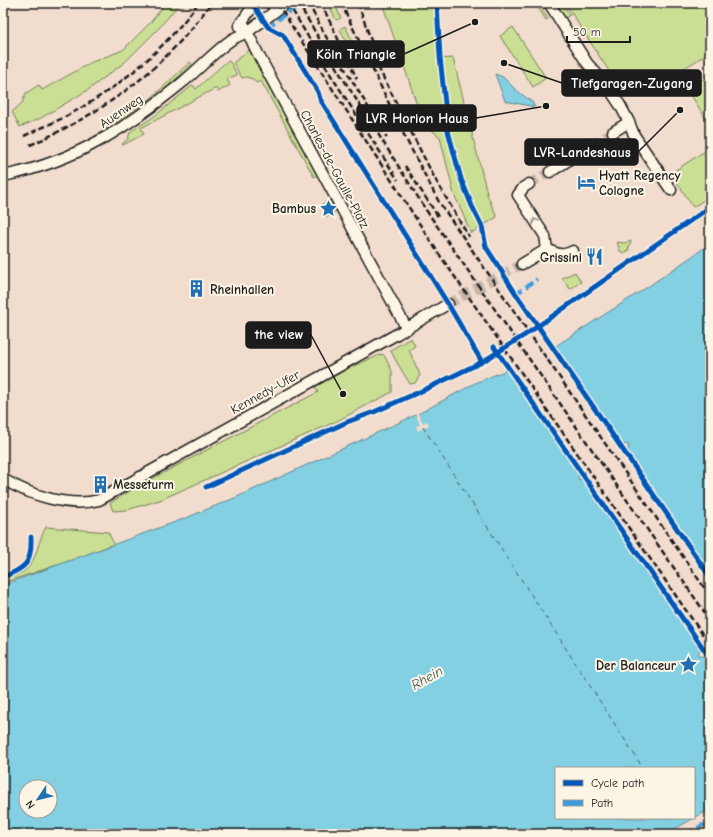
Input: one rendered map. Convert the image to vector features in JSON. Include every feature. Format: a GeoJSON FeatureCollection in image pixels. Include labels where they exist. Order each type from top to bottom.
{"type":"FeatureCollection","features":[{"type":"Feature","properties":{"kind":"street","name":"Auenweg"},"geometry":{"type":"LineString","coordinates":[[231,40],[255,3]]}},
{"type":"Feature","properties":{"kind":"street"},"geometry":{"type":"LineString","coordinates":[[549,3],[587,63],[606,84],[629,122],[634,135],[670,190]]}},
{"type":"Feature","properties":{"kind":"street","name":"Auenweg"},"geometry":{"type":"LineString","coordinates":[[8,175],[27,172],[68,157],[106,137],[143,113],[183,82],[231,40],[246,32],[278,5]]}},
{"type":"Feature","properties":{"kind":"street","name":"Charles-de-Gaulle-Platz"},"geometry":{"type":"LineString","coordinates":[[242,21],[246,32],[406,328]]}},
{"type":"Feature","properties":{"kind":"street"},"geometry":{"type":"LineString","coordinates":[[613,132],[629,122]]}},
{"type":"Feature","properties":{"kind":"street"},"geometry":{"type":"LineString","coordinates":[[550,172],[592,145]]}},
{"type":"Feature","properties":{"kind":"street"},"geometry":{"type":"LineString","coordinates":[[529,184],[524,187],[518,195],[545,236],[547,249]]}},
{"type":"Feature","properties":{"kind":"street"},"geometry":{"type":"LineString","coordinates":[[547,249],[565,255],[573,251]]}},
{"type":"Feature","properties":{"kind":"street"},"geometry":{"type":"LineString","coordinates":[[522,264],[547,249]]}},
{"type":"Feature","properties":{"kind":"street","name":"Kennedy-Ufer"},"geometry":{"type":"LineString","coordinates":[[3,479],[45,498],[61,501],[99,500],[448,304]]}},
{"type":"Feature","properties":{"kind":"green space"},"geometry":{"type":"Polygon","coordinates":[[[166,3],[180,3],[159,28],[125,62],[88,90],[41,118],[20,127],[12,112],[22,103],[26,93],[39,85],[42,90],[92,62],[123,50],[150,23],[166,3]]]}},
{"type":"Feature","properties":{"kind":"green space"},"geometry":{"type":"Polygon","coordinates":[[[328,3],[334,3],[341,18],[336,20],[328,3]]]}},
{"type":"Feature","properties":{"kind":"green space"},"geometry":{"type":"Polygon","coordinates":[[[382,3],[435,3],[437,59],[453,58],[488,197],[497,217],[471,233],[454,194],[440,137],[423,123],[382,3]]]}},
{"type":"Feature","properties":{"kind":"green space"},"geometry":{"type":"Polygon","coordinates":[[[535,3],[543,3],[545,8],[542,10],[548,19],[546,20],[535,3]]]}},
{"type":"Feature","properties":{"kind":"green space"},"geometry":{"type":"Polygon","coordinates":[[[556,3],[562,3],[570,15],[564,18],[556,3]]]}},
{"type":"Feature","properties":{"kind":"green space"},"geometry":{"type":"Polygon","coordinates":[[[565,3],[710,3],[710,52],[653,88],[652,86],[645,84],[625,96],[565,3]]]}},
{"type":"Feature","properties":{"kind":"green space"},"geometry":{"type":"Polygon","coordinates":[[[345,26],[352,40],[346,42],[340,29],[345,26]]]}},
{"type":"Feature","properties":{"kind":"green space"},"geometry":{"type":"Polygon","coordinates":[[[513,27],[546,78],[533,87],[500,36],[513,27]]]}},
{"type":"Feature","properties":{"kind":"green space"},"geometry":{"type":"Polygon","coordinates":[[[249,50],[317,175],[314,177],[261,81],[256,83],[253,79],[246,77],[242,78],[234,64],[234,62],[249,50]]]}},
{"type":"Feature","properties":{"kind":"green space"},"geometry":{"type":"Polygon","coordinates":[[[229,61],[237,75],[227,79],[230,85],[218,92],[216,88],[141,128],[144,134],[123,145],[122,144],[128,139],[130,132],[152,118],[193,85],[196,89],[229,61]]]}},
{"type":"Feature","properties":{"kind":"green space"},"geometry":{"type":"Polygon","coordinates":[[[190,62],[192,64],[149,104],[96,138],[95,136],[149,100],[190,62]]]}},
{"type":"Feature","properties":{"kind":"green space"},"geometry":{"type":"Polygon","coordinates":[[[710,75],[710,125],[687,89],[710,75]]]}},
{"type":"Feature","properties":{"kind":"green space"},"geometry":{"type":"Polygon","coordinates":[[[710,148],[710,196],[693,207],[671,173],[710,148]]]}},
{"type":"Feature","properties":{"kind":"green space","name":"Bambus"},"geometry":{"type":"Polygon","coordinates":[[[330,200],[336,211],[327,217],[321,205],[330,200]]]}},
{"type":"Feature","properties":{"kind":"green space"},"geometry":{"type":"Polygon","coordinates":[[[631,241],[628,251],[624,253],[620,251],[617,242],[624,243],[631,241]]]}},
{"type":"Feature","properties":{"kind":"green space"},"geometry":{"type":"Polygon","coordinates":[[[575,272],[581,282],[570,289],[562,278],[575,272]]]}},
{"type":"Feature","properties":{"kind":"green space"},"geometry":{"type":"Polygon","coordinates":[[[411,338],[415,346],[409,350],[420,375],[415,383],[410,384],[391,351],[411,338]]]}},
{"type":"Feature","properties":{"kind":"green space"},"geometry":{"type":"Polygon","coordinates":[[[382,354],[384,355],[392,371],[392,392],[337,421],[160,500],[127,510],[113,511],[110,503],[140,485],[318,392],[315,387],[349,368],[382,354]]]}},
{"type":"Feature","properties":{"kind":"green space"},"geometry":{"type":"Polygon","coordinates":[[[46,527],[108,532],[114,544],[75,559],[3,583],[3,580],[26,570],[35,556],[46,527]]]}},
{"type":"Feature","properties":{"kind":"water"},"geometry":{"type":"Polygon","coordinates":[[[495,74],[503,77],[516,90],[532,102],[535,107],[505,101],[495,74]]]}},
{"type":"Feature","properties":{"kind":"water","name":"Rhein"},"geometry":{"type":"Polygon","coordinates":[[[710,244],[710,641],[700,648],[698,655],[706,657],[710,654],[710,809],[695,818],[695,767],[555,767],[555,819],[692,819],[666,834],[3,834],[3,585],[186,518],[237,497],[420,413],[477,382],[537,358],[649,286],[710,244]],[[621,444],[579,473],[578,479],[584,480],[627,453],[629,445],[621,444]]]}},
{"type":"Feature","properties":{"kind":"pier"},"geometry":{"type":"Polygon","coordinates":[[[553,346],[623,446],[580,474],[580,476],[506,368],[536,356],[553,346]]]}},
{"type":"Feature","properties":{"kind":"pier"},"geometry":{"type":"Polygon","coordinates":[[[417,412],[423,423],[427,421],[429,425],[418,431],[416,426],[420,425],[415,413],[417,412]]]}},
{"type":"Feature","properties":{"kind":"pier"},"geometry":{"type":"Polygon","coordinates":[[[626,451],[710,572],[710,644],[701,650],[582,478],[626,451]]]}},
{"type":"Feature","properties":{"kind":"ferry route"},"geometry":{"type":"LineString","coordinates":[[423,427],[642,767]]}},
{"type":"Feature","properties":{"kind":"tunnel"},"geometry":{"type":"LineString","coordinates":[[592,145],[613,132]]}},
{"type":"Feature","properties":{"kind":"tunnel"},"geometry":{"type":"LineString","coordinates":[[529,184],[550,172]]}},
{"type":"Feature","properties":{"kind":"tunnel"},"geometry":{"type":"LineString","coordinates":[[448,304],[522,264]]}},
{"type":"Feature","properties":{"kind":"railway"},"geometry":{"type":"LineString","coordinates":[[24,136],[74,112],[126,78],[172,35],[198,3]]}},
{"type":"Feature","properties":{"kind":"railway"},"geometry":{"type":"LineString","coordinates":[[30,145],[82,119],[107,104],[130,87],[173,49],[193,27],[211,3]]}},
{"type":"Feature","properties":{"kind":"railway"},"geometry":{"type":"LineString","coordinates":[[277,3],[439,254],[710,645]]}},
{"type":"Feature","properties":{"kind":"railway"},"geometry":{"type":"LineString","coordinates":[[288,3],[332,77],[398,180]]}},
{"type":"Feature","properties":{"kind":"railway"},"geometry":{"type":"LineString","coordinates":[[298,3],[339,72],[426,210],[710,620]]}},
{"type":"Feature","properties":{"kind":"railway"},"geometry":{"type":"LineString","coordinates":[[308,3],[331,46],[387,138]]}},
{"type":"Feature","properties":{"kind":"railway"},"geometry":{"type":"LineString","coordinates":[[321,3],[357,79]]}},
{"type":"Feature","properties":{"kind":"railway"},"geometry":{"type":"LineString","coordinates":[[341,3],[405,137],[439,202],[710,596]]}},
{"type":"Feature","properties":{"kind":"railway"},"geometry":{"type":"LineString","coordinates":[[358,3],[379,64]]}},
{"type":"Feature","properties":{"kind":"railway"},"geometry":{"type":"LineString","coordinates":[[374,59],[434,177],[469,237]]}},
{"type":"Feature","properties":{"kind":"railway"},"geometry":{"type":"LineString","coordinates":[[405,166],[439,218]]}},
{"type":"Feature","properties":{"kind":"marked path"},"geometry":{"type":"LineString","coordinates":[[268,27],[301,3]]}},
{"type":"Feature","properties":{"kind":"marked path"},"geometry":{"type":"LineString","coordinates":[[516,294],[537,279]]}},
{"type":"Feature","properties":{"kind":"marked path"},"geometry":{"type":"LineString","coordinates":[[687,834],[710,821]]}},
{"type":"Feature","properties":{"kind":"cycle path"},"geometry":{"type":"LineString","coordinates":[[252,3],[268,27],[283,35],[318,92],[320,99],[448,304],[482,362]]}},
{"type":"Feature","properties":{"kind":"cycle path"},"geometry":{"type":"LineString","coordinates":[[437,3],[440,57],[448,131],[461,179],[482,226],[486,247],[516,294],[710,577]]}},
{"type":"Feature","properties":{"kind":"cycle path"},"geometry":{"type":"LineString","coordinates":[[206,487],[347,422],[426,389],[482,362],[528,333],[710,207]]}},
{"type":"Feature","properties":{"kind":"cycle path"},"geometry":{"type":"LineString","coordinates":[[494,347],[710,658]]}},
{"type":"Feature","properties":{"kind":"cycle path"},"geometry":{"type":"LineString","coordinates":[[3,577],[22,567],[29,559],[31,537]]}},
{"type":"Feature","properties":{"kind":"place","name":"Köln Triangle"},"geometry":{"type":"Point","coordinates":[475,22]}},
{"type":"Feature","properties":{"kind":"place","name":"Tiefgaragen-Zugang"},"geometry":{"type":"Point","coordinates":[504,63]}},
{"type":"Feature","properties":{"kind":"place","name":"LVR Horion Haus"},"geometry":{"type":"Point","coordinates":[546,106]}},
{"type":"Feature","properties":{"kind":"place","name":"LVR-Landeshaus"},"geometry":{"type":"Point","coordinates":[680,110]}},
{"type":"Feature","properties":{"kind":"place","name":"Hyatt Regency Cologne"},"geometry":{"type":"Point","coordinates":[586,182]}},
{"type":"Feature","properties":{"kind":"place","name":"Bambus"},"geometry":{"type":"Point","coordinates":[329,208]}},
{"type":"Feature","properties":{"kind":"place","name":"Grissini"},"geometry":{"type":"Point","coordinates":[595,257]}},
{"type":"Feature","properties":{"kind":"place","name":"Rheinhallen"},"geometry":{"type":"Point","coordinates":[197,289]}},
{"type":"Feature","properties":{"kind":"place","name":"the view"},"geometry":{"type":"Point","coordinates":[343,394]}},
{"type":"Feature","properties":{"kind":"place","name":"Messeturm"},"geometry":{"type":"Point","coordinates":[100,484]}},
{"type":"Feature","properties":{"kind":"place","name":"Der Balanceur"},"geometry":{"type":"Point","coordinates":[689,665]}}]}
